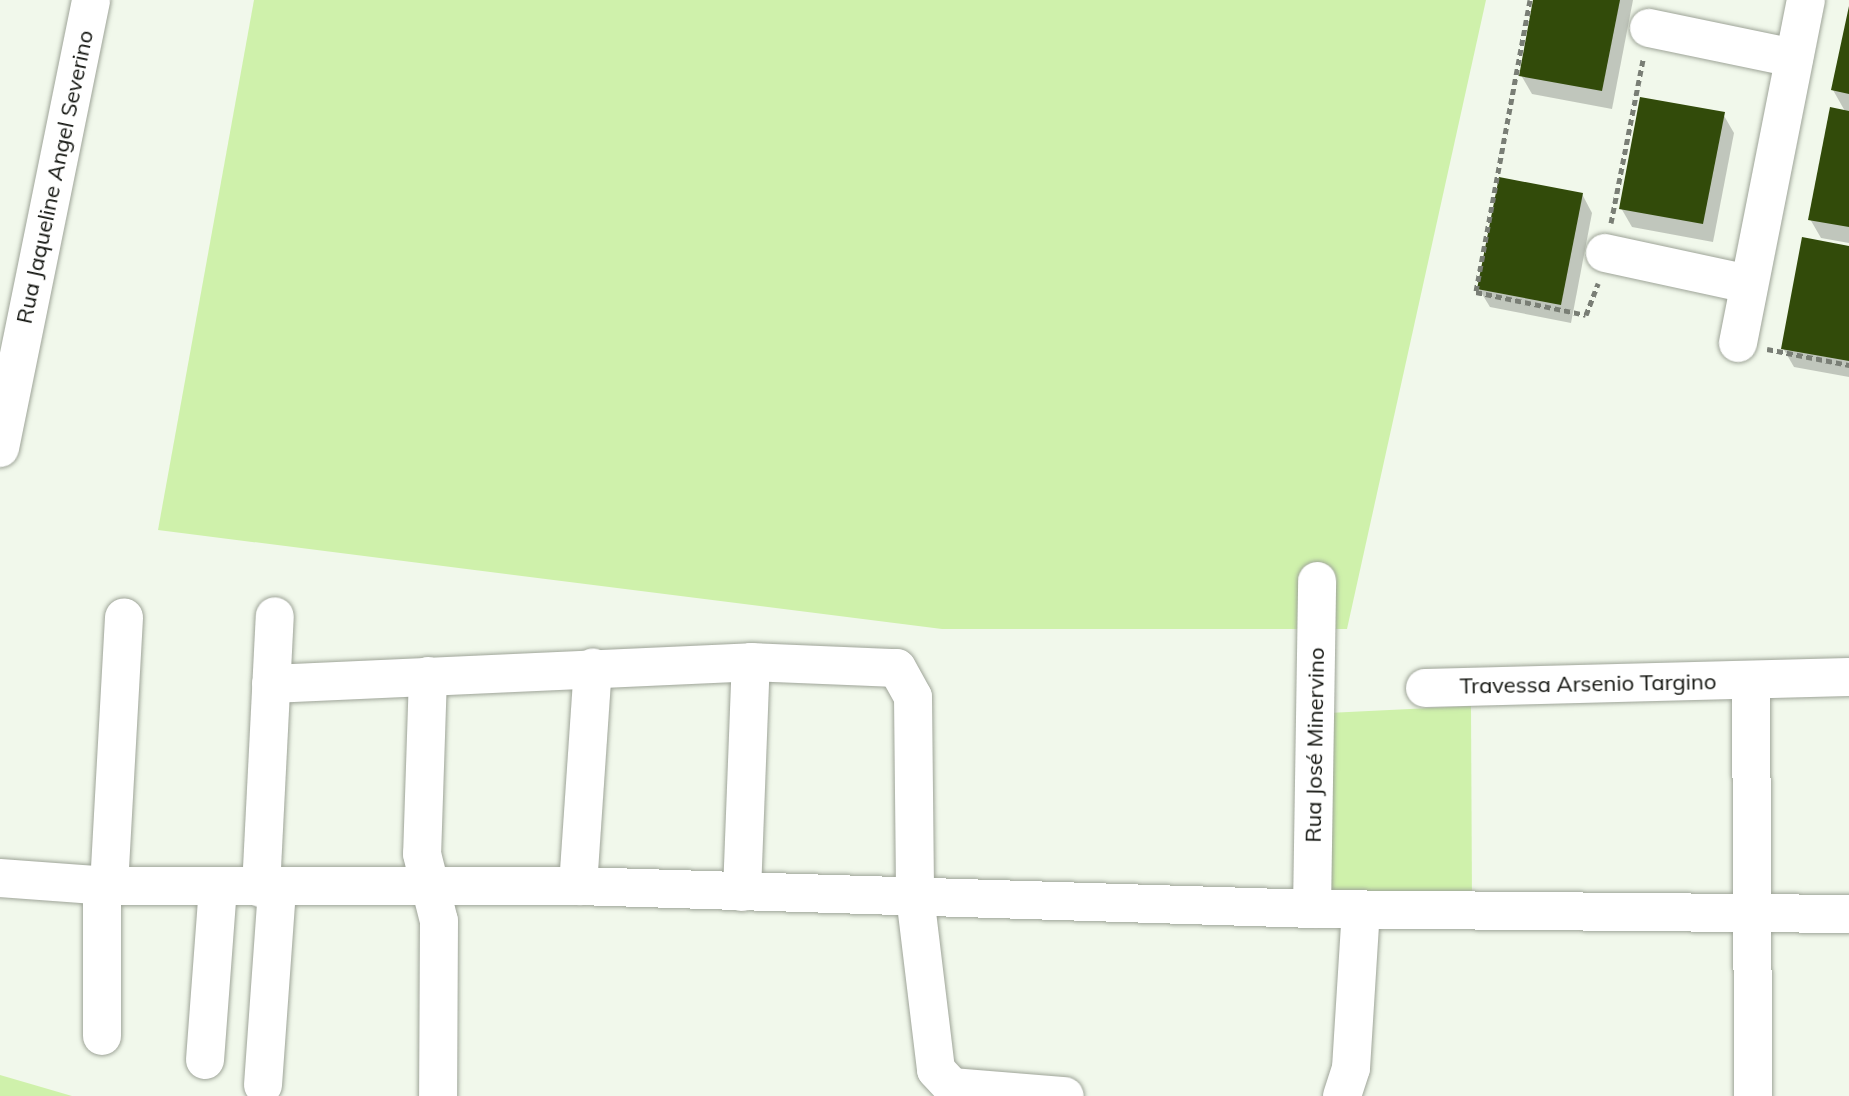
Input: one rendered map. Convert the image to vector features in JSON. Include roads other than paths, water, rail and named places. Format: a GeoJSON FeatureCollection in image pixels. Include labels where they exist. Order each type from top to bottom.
{"type":"FeatureCollection","features":[{"type":"Feature","properties":{"kind":"street","name":"Rua Jaqueline Angel Severino"},"geometry":{"type":"LineString","coordinates":[[0,448],[91,0]]}},
{"type":"Feature","properties":{"kind":"street"},"geometry":{"type":"LineString","coordinates":[[1738,343],[1806,0]]}},
{"type":"Feature","properties":{"kind":"street"},"geometry":{"type":"LineString","coordinates":[[1649,28],[1794,58]]}},
{"type":"Feature","properties":{"kind":"street"},"geometry":{"type":"LineString","coordinates":[[1605,253],[1748,284]]}},
{"type":"Feature","properties":{"kind":"street","name":"Rua José Minervino"},"geometry":{"type":"LineString","coordinates":[[1312,909],[1317,581]]}},
{"type":"Feature","properties":{"kind":"street"},"geometry":{"type":"LineString","coordinates":[[263,1085],[271,892],[271,684],[275,616]]}},
{"type":"Feature","properties":{"kind":"street"},"geometry":{"type":"LineString","coordinates":[[102,1036],[106,886],[124,617]]}},
{"type":"Feature","properties":{"kind":"street"},"geometry":{"type":"LineString","coordinates":[[271,684],[751,662],[882,663],[905,673],[913,697],[915,896],[926,1030],[944,1082],[1065,1096]]}},
{"type":"Feature","properties":{"kind":"street"},"geometry":{"type":"LineString","coordinates":[[742,892],[751,662]]}},
{"type":"Feature","properties":{"kind":"street"},"geometry":{"type":"LineString","coordinates":[[578,886],[593,668]]}},
{"type":"Feature","properties":{"kind":"street"},"geometry":{"type":"LineString","coordinates":[[428,676],[422,854],[439,921],[438,1096]]}},
{"type":"Feature","properties":{"kind":"street","name":"Travessa Arsenio Targino"},"geometry":{"type":"LineString","coordinates":[[1425,688],[1849,677]]}},
{"type":"Feature","properties":{"kind":"street"},"geometry":{"type":"LineString","coordinates":[[1751,680],[1753,1096]]}},
{"type":"Feature","properties":{"kind":"street"},"geometry":{"type":"LineString","coordinates":[[0,878],[217,896],[430,886],[578,886],[1312,909],[1849,914]]}},
{"type":"Feature","properties":{"kind":"street"},"geometry":{"type":"LineString","coordinates":[[205,1060],[217,896]]}},
{"type":"Feature","properties":{"kind":"street"},"geometry":{"type":"LineString","coordinates":[[1347,1082],[1361,910]]}}]}
